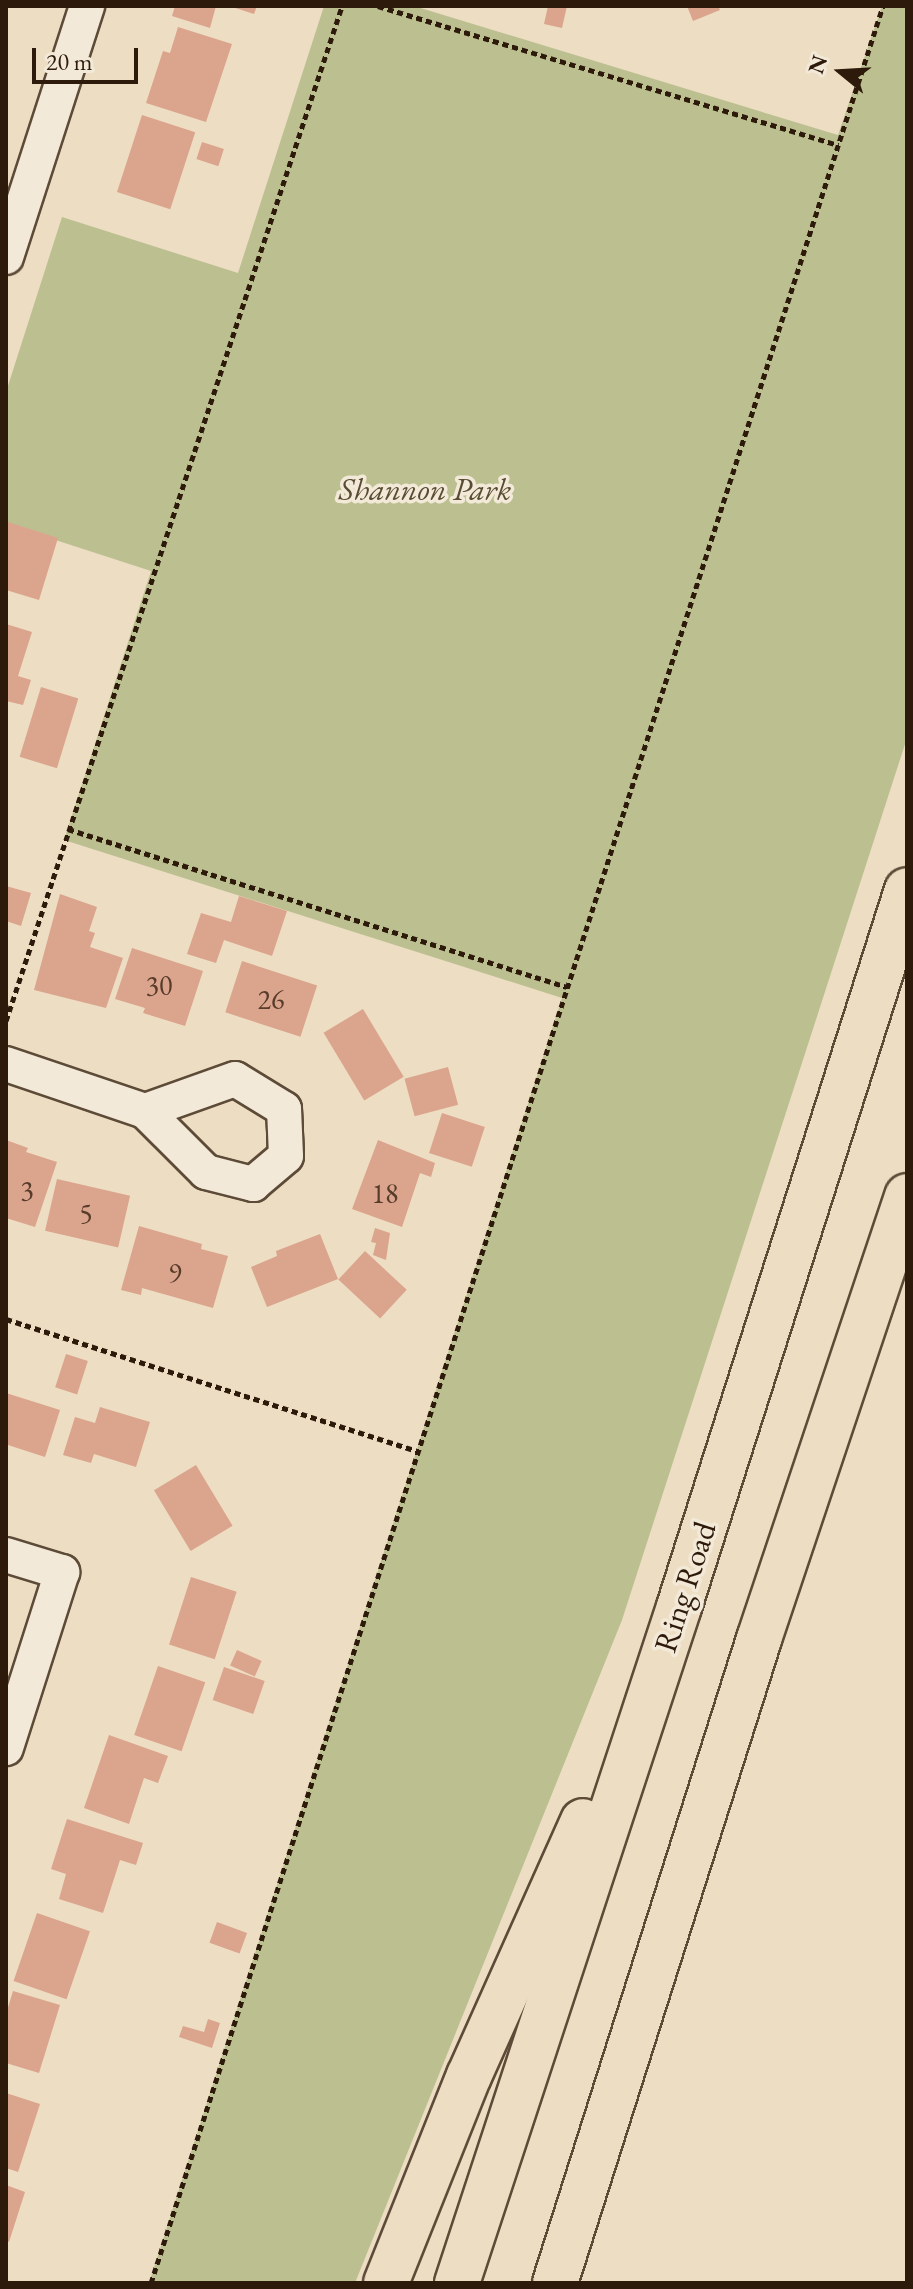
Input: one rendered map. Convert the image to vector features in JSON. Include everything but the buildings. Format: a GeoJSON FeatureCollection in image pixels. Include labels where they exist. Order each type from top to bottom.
{"type":"FeatureCollection","features":[{"type":"Feature","properties":{"kind":"highway","name":"Ring Road"},"geometry":{"type":"LineString","coordinates":[[457,2283],[679,1607],[907,890]]}},
{"type":"Feature","properties":{"kind":"highway"},"geometry":{"type":"LineString","coordinates":[[555,2283],[759,1639],[907,1196]]}},
{"type":"Feature","properties":{"kind":"highway"},"geometry":{"type":"LineString","coordinates":[[386,2283],[469,2076],[679,1607]]}},
{"type":"Feature","properties":{"kind":"highway"},"geometry":{"type":"LineString","coordinates":[[581,2283],[759,1639]]}},
{"type":"Feature","properties":{"kind":"street"},"geometry":{"type":"LineString","coordinates":[[6,257],[87,6]]}},
{"type":"Feature","properties":{"kind":"street"},"geometry":{"type":"LineString","coordinates":[[6,1064],[145,1111]]}},
{"type":"Feature","properties":{"kind":"street"},"geometry":{"type":"LineString","coordinates":[[6,1555],[62,1572],[6,1748]]}},
{"type":"Feature","properties":{"kind":"path"},"geometry":{"type":"LineString","coordinates":[[6,1021],[342,6]]}},
{"type":"Feature","properties":{"kind":"path"},"geometry":{"type":"LineString","coordinates":[[378,6],[839,145]]}},
{"type":"Feature","properties":{"kind":"path"},"geometry":{"type":"LineString","coordinates":[[151,2283],[883,6]]}},
{"type":"Feature","properties":{"kind":"path"},"geometry":{"type":"LineString","coordinates":[[68,829],[567,987]]}},
{"type":"Feature","properties":{"kind":"path"},"geometry":{"type":"LineString","coordinates":[[6,1319],[416,1451]]}},
{"type":"Feature","properties":{"kind":"green space","name":"Shannon Park"},"geometry":{"type":"Polygon","coordinates":[[[324,6],[414,6],[838,135],[882,6],[907,6],[907,738],[622,1620],[355,2283],[149,2283],[562,998],[64,840],[151,571],[6,524],[6,392],[62,217],[238,273],[324,6]]]}}]}
